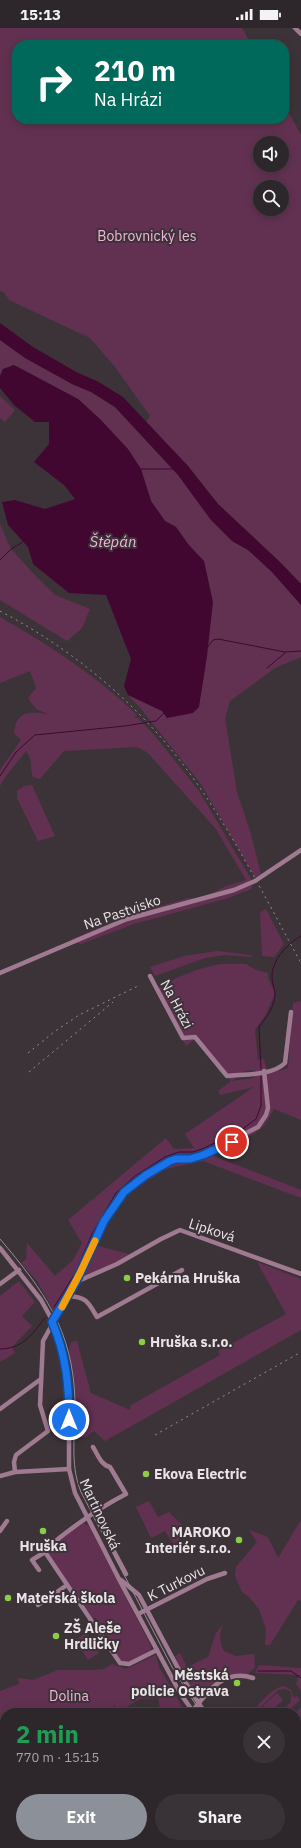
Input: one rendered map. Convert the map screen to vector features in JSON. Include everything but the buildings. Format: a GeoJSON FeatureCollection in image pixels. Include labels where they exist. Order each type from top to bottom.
{"type":"FeatureCollection","features":[{"type":"Feature","properties":{"kind":"street"},"geometry":{"type":"LineString","coordinates":[[295,28],[301,34]]}},
{"type":"Feature","properties":{"kind":"street","name":"Na Pastvisko"},"geometry":{"type":"LineString","coordinates":[[0,973],[127,919],[234,890],[255,882],[301,850]]}},
{"type":"Feature","properties":{"kind":"street","name":"Na Hrázi"},"geometry":{"type":"LineString","coordinates":[[150,976],[183,1038],[195,1036],[228,1076],[264,1072],[281,1067],[285,1063],[291,1012]]}},
{"type":"Feature","properties":{"kind":"street"},"geometry":{"type":"LineString","coordinates":[[15,1472],[14,1462],[16,1455],[48,1431],[41,1414],[40,1405],[43,1341],[52,1322],[76,1282],[104,1221],[117,1200],[132,1185],[170,1161],[176,1159],[190,1159],[203,1155],[258,1127],[266,1115],[268,1108],[264,1072]]}},
{"type":"Feature","properties":{"kind":"street","name":"Lipková"},"geometry":{"type":"LineString","coordinates":[[76,1282],[116,1264],[180,1230],[301,1274]]}},
{"type":"Feature","properties":{"kind":"street","name":"Martinovská"},"geometry":{"type":"LineString","coordinates":[[0,1248],[19,1270],[40,1300],[52,1322],[63,1353],[69,1384],[69,1469],[73,1487],[87,1517],[157,1650],[190,1708]]}},
{"type":"Feature","properties":{"kind":"street"},"geometry":{"type":"LineString","coordinates":[[0,1284],[19,1270]]}},
{"type":"Feature","properties":{"kind":"street"},"geometry":{"type":"LineString","coordinates":[[68,1296],[84,1298],[90,1304],[97,1317],[182,1270]]}},
{"type":"Feature","properties":{"kind":"street"},"geometry":{"type":"LineString","coordinates":[[0,1409],[41,1379]]}},
{"type":"Feature","properties":{"kind":"street"},"geometry":{"type":"LineString","coordinates":[[39,1570],[32,1560],[45,1552],[47,1548],[60,1537],[93,1512],[126,1494],[110,1467],[105,1466],[102,1463],[93,1447]]}},
{"type":"Feature","properties":{"kind":"street"},"geometry":{"type":"LineString","coordinates":[[0,1476],[15,1472],[69,1469]]}},
{"type":"Feature","properties":{"kind":"street"},"geometry":{"type":"LineString","coordinates":[[93,1512],[126,1574]]}},
{"type":"Feature","properties":{"kind":"street"},"geometry":{"type":"LineString","coordinates":[[0,1532],[7,1521]]}},
{"type":"Feature","properties":{"kind":"street"},"geometry":{"type":"LineString","coordinates":[[45,1552],[120,1663],[129,1664],[157,1650]]}},
{"type":"Feature","properties":{"kind":"street","name":"Martinovská"},"geometry":{"type":"LineString","coordinates":[[114,1568],[123,1582],[138,1594],[202,1708]]}},
{"type":"Feature","properties":{"kind":"street","name":"K Turkovu"},"geometry":{"type":"LineString","coordinates":[[138,1614],[207,1579],[225,1573]]}},
{"type":"Feature","properties":{"kind":"street"},"geometry":{"type":"LineString","coordinates":[[38,1605],[67,1585]]}},
{"type":"Feature","properties":{"kind":"street"},"geometry":{"type":"LineString","coordinates":[[195,1708],[223,1679],[238,1676],[253,1678]]}},
{"type":"Feature","properties":{"kind":"green space","name":"Bobrovnický les"},"geometry":{"type":"Polygon","coordinates":[[[0,28],[242,28],[249,40],[12,40],[12,124],[289,124],[289,113],[301,135],[301,584],[281,563],[218,504],[188,466],[146,422],[150,416],[115,367],[90,338],[9,300],[4,292],[0,291],[0,28]]]}},
{"type":"Feature","properties":{"kind":"green space"},"geometry":{"type":"Polygon","coordinates":[[[0,340],[25,358],[72,384],[91,392],[115,407],[178,475],[211,520],[232,541],[248,550],[272,572],[301,605],[301,657],[275,668],[230,701],[225,718],[237,792],[251,834],[261,874],[255,877],[201,784],[128,695],[162,711],[167,717],[188,544],[176,527],[165,521],[151,501],[141,469],[100,419],[78,399],[14,365],[3,369],[0,376],[0,340]]]}},
{"type":"Feature","properties":{"kind":"green space"},"geometry":{"type":"Polygon","coordinates":[[[0,396],[15,410],[5,422],[0,418],[0,396]]]}},
{"type":"Feature","properties":{"kind":"green space"},"geometry":{"type":"Polygon","coordinates":[[[0,524],[11,549],[55,595],[90,609],[82,628],[67,641],[0,600],[0,524]]]}},
{"type":"Feature","properties":{"kind":"green space"},"geometry":{"type":"Polygon","coordinates":[[[0,617],[89,674],[137,715],[134,717],[138,718],[155,736],[199,791],[251,879],[252,889],[225,899],[134,924],[81,944],[70,940],[127,916],[188,898],[200,899],[226,886],[246,880],[216,829],[148,753],[137,747],[64,751],[40,779],[33,777],[31,761],[26,751],[0,786],[0,770],[21,740],[14,733],[18,720],[21,716],[30,713],[48,714],[36,709],[28,698],[36,688],[30,671],[0,683],[0,617]]]}},
{"type":"Feature","properties":{"kind":"green space"},"geometry":{"type":"Polygon","coordinates":[[[32,785],[55,836],[38,841],[17,798],[17,791],[24,786],[32,785]]]}},
{"type":"Feature","properties":{"kind":"green space"},"geometry":{"type":"Polygon","coordinates":[[[266,909],[284,944],[274,957],[262,956],[260,912],[266,909]]]}},
{"type":"Feature","properties":{"kind":"green space"},"geometry":{"type":"Polygon","coordinates":[[[217,951],[251,955],[252,957],[225,955],[205,958],[155,976],[150,967],[184,956],[217,951]]]}},
{"type":"Feature","properties":{"kind":"green space"},"geometry":{"type":"Polygon","coordinates":[[[221,964],[246,964],[256,970],[268,973],[268,978],[275,993],[266,1014],[255,1030],[258,1060],[264,1059],[268,1074],[288,1068],[293,1003],[301,1001],[301,1120],[274,1109],[264,1126],[255,1133],[213,1156],[301,1190],[301,1198],[203,1161],[166,1169],[134,1189],[115,1205],[94,1245],[129,1254],[93,1276],[75,1280],[58,1309],[54,1311],[37,1281],[21,1263],[26,1259],[27,1243],[55,1276],[73,1260],[82,1243],[68,1220],[166,1138],[174,1149],[194,1148],[185,1134],[254,1087],[220,1095],[218,1091],[231,1081],[196,1038],[186,1046],[155,990],[187,974],[221,964]],[[255,1070],[245,1071],[232,1081],[254,1078],[255,1070]]]}},
{"type":"Feature","properties":{"kind":"green space"},"geometry":{"type":"Polygon","coordinates":[[[257,1262],[301,1279],[301,1330],[105,1441],[94,1431],[86,1437],[75,1437],[75,1387],[69,1350],[71,1342],[77,1341],[91,1393],[130,1410],[131,1405],[220,1355],[218,1351],[286,1314],[257,1262]]]}},
{"type":"Feature","properties":{"kind":"green space"},"geometry":{"type":"Polygon","coordinates":[[[19,1281],[35,1302],[22,1316],[32,1326],[12,1347],[15,1353],[0,1362],[0,1296],[19,1281]]]}},
{"type":"Feature","properties":{"kind":"green space"},"geometry":{"type":"Polygon","coordinates":[[[149,1501],[158,1517],[169,1512],[188,1531],[174,1545],[165,1531],[151,1538],[136,1507],[149,1501]]]}},
{"type":"Feature","properties":{"kind":"green space"},"geometry":{"type":"Polygon","coordinates":[[[301,1520],[301,1601],[298,1600],[270,1645],[265,1645],[266,1629],[259,1609],[249,1597],[242,1592],[235,1576],[236,1567],[257,1542],[249,1530],[268,1537],[278,1558],[301,1520]]]}},
{"type":"Feature","properties":{"kind":"green space"},"geometry":{"type":"Polygon","coordinates":[[[83,1523],[89,1526],[151,1646],[151,1650],[137,1659],[121,1661],[96,1618],[93,1618],[49,1556],[49,1551],[53,1545],[78,1524],[83,1523]]]}},
{"type":"Feature","properties":{"kind":"green space"},"geometry":{"type":"Polygon","coordinates":[[[223,1624],[220,1638],[224,1651],[236,1656],[254,1654],[255,1667],[248,1674],[233,1675],[222,1678],[202,1696],[196,1695],[183,1674],[175,1656],[180,1653],[187,1667],[208,1657],[216,1633],[223,1624]]]}},
{"type":"Feature","properties":{"kind":"green space"},"geometry":{"type":"Polygon","coordinates":[[[86,1633],[99,1653],[88,1660],[75,1640],[86,1633]]]}},
{"type":"Feature","properties":{"kind":"green space","name":"Dolina"},"geometry":{"type":"Polygon","coordinates":[[[156,1655],[159,1667],[183,1708],[160,1708],[158,1698],[140,1699],[125,1708],[114,1708],[115,1704],[112,1708],[0,1708],[0,1691],[19,1684],[18,1678],[33,1680],[58,1670],[104,1669],[112,1664],[126,1669],[156,1655]]]}},
{"type":"Feature","properties":{"kind":"green space"},"geometry":{"type":"Polygon","coordinates":[[[259,1665],[301,1668],[301,1691],[296,1684],[299,1675],[255,1673],[259,1665]]]}},
{"type":"Feature","properties":{"kind":"green space"},"geometry":{"type":"Polygon","coordinates":[[[284,1686],[291,1690],[294,1698],[297,1696],[300,1700],[291,1708],[284,1708],[290,1703],[292,1696],[290,1691],[284,1689],[278,1690],[260,1708],[256,1708],[266,1696],[284,1686]]]}},
{"type":"Feature","properties":{"kind":"green space"},"geometry":{"type":"Polygon","coordinates":[[[277,1693],[283,1700],[274,1708],[265,1708],[263,1706],[277,1693]]]}},
{"type":"Feature","properties":{"kind":"water"},"geometry":{"type":"Polygon","coordinates":[[[0,323],[33,347],[78,373],[97,381],[123,397],[188,466],[218,504],[281,563],[301,584],[301,605],[272,572],[248,550],[232,541],[211,520],[178,475],[115,407],[91,392],[72,384],[25,358],[0,340],[0,323]]]}},
{"type":"Feature","properties":{"kind":"water","name":"Štěpán"},"geometry":{"type":"Polygon","coordinates":[[[14,365],[78,399],[100,419],[128,449],[141,469],[151,501],[165,521],[176,527],[188,544],[204,561],[213,602],[199,707],[193,713],[167,718],[162,711],[128,695],[124,686],[131,659],[106,595],[69,593],[33,564],[28,547],[8,525],[2,502],[15,500],[45,509],[75,499],[64,485],[34,462],[49,444],[49,422],[35,422],[14,405],[0,388],[0,376],[3,369],[14,365]]]}},
{"type":"Feature","properties":{"kind":"waterway"},"geometry":{"type":"LineString","coordinates":[[141,469],[174,469]]}},
{"type":"Feature","properties":{"kind":"waterway"},"geometry":{"type":"LineString","coordinates":[[0,560],[11,549],[23,542]]}},
{"type":"Feature","properties":{"kind":"waterway"},"geometry":{"type":"LineString","coordinates":[[208,647],[213,640],[218,639],[285,652],[301,651]]}},
{"type":"Feature","properties":{"kind":"waterway"},"geometry":{"type":"LineString","coordinates":[[267,668],[285,653]]}},
{"type":"Feature","properties":{"kind":"waterway"},"geometry":{"type":"LineString","coordinates":[[0,776],[16,752],[35,735],[125,726],[156,721],[164,713]]}},
{"type":"Feature","properties":{"kind":"waterway"},"geometry":{"type":"LineString","coordinates":[[261,1069],[259,1027],[270,1012],[275,998],[272,982],[274,965],[285,948],[301,936]]}},
{"type":"Feature","properties":{"kind":"waterway"},"geometry":{"type":"LineString","coordinates":[[54,1307],[76,1272],[92,1234],[116,1193],[135,1176],[165,1157],[179,1152],[193,1152],[202,1149],[240,1131],[256,1119],[261,1106],[261,1075]]}},
{"type":"Feature","properties":{"kind":"waterway"},"geometry":{"type":"LineString","coordinates":[[0,1349],[15,1346],[26,1340],[45,1318]]}},
{"type":"Feature","properties":{"kind":"waterway"},"geometry":{"type":"LineString","coordinates":[[258,1671],[291,1671],[301,1678]]}},
{"type":"Feature","properties":{"kind":"tram line"},"geometry":{"type":"LineString","coordinates":[[0,1239],[43,1294],[62,1332],[69,1353],[75,1401],[74,1459],[77,1481],[81,1492],[172,1667],[198,1708]]}},
{"type":"Feature","properties":{"kind":"railway"},"geometry":{"type":"LineString","coordinates":[[0,611],[55,644],[106,683],[130,705],[173,752],[193,778],[222,822],[250,869],[301,963]]}},
{"type":"Feature","properties":{"kind":"railway"},"geometry":{"type":"LineString","coordinates":[[28,1053],[54,1032],[79,1015],[140,985]]}},
{"type":"Feature","properties":{"kind":"railway"},"geometry":{"type":"LineString","coordinates":[[29,1072],[113,1002]]}},
{"type":"Feature","properties":{"kind":"railway"},"geometry":{"type":"LineString","coordinates":[[155,1435],[301,1352]]}},
{"type":"Feature","properties":{"kind":"slow traffic"},"geometry":{"type":"LineString","coordinates":[[62,1307],[95,1241]]}},
{"type":"Feature","properties":{"kind":"place","name":"Pekárna Hruška"},"geometry":{"type":"Point","coordinates":[127,1278]}},
{"type":"Feature","properties":{"kind":"place","name":"Hruška s.r.o."},"geometry":{"type":"Point","coordinates":[142,1342]}},
{"type":"Feature","properties":{"kind":"place","name":"Ekova Electric"},"geometry":{"type":"Point","coordinates":[146,1474]}},
{"type":"Feature","properties":{"kind":"place","name":"Hruška"},"geometry":{"type":"Point","coordinates":[43,1531]}},
{"type":"Feature","properties":{"kind":"place","name":"MAROKO Interiér s.r.o."},"geometry":{"type":"Point","coordinates":[239,1540]}},
{"type":"Feature","properties":{"kind":"place","name":"Mateřská škola"},"geometry":{"type":"Point","coordinates":[8,1598]}},
{"type":"Feature","properties":{"kind":"place","name":"ZŠ Aleše Hrdličky"},"geometry":{"type":"Point","coordinates":[56,1636]}},
{"type":"Feature","properties":{"kind":"place","name":"Městská policie Ostrava"},"geometry":{"type":"Point","coordinates":[237,1683]}},
{"type":"Feature","properties":{"kind":"route"},"geometry":{"type":"LineString","coordinates":[[69,1420],[70,1402],[66,1366],[62,1346],[52,1322],[76,1282],[104,1221],[124,1192],[146,1175],[170,1161],[176,1159],[190,1159],[232,1142]]}}]}
